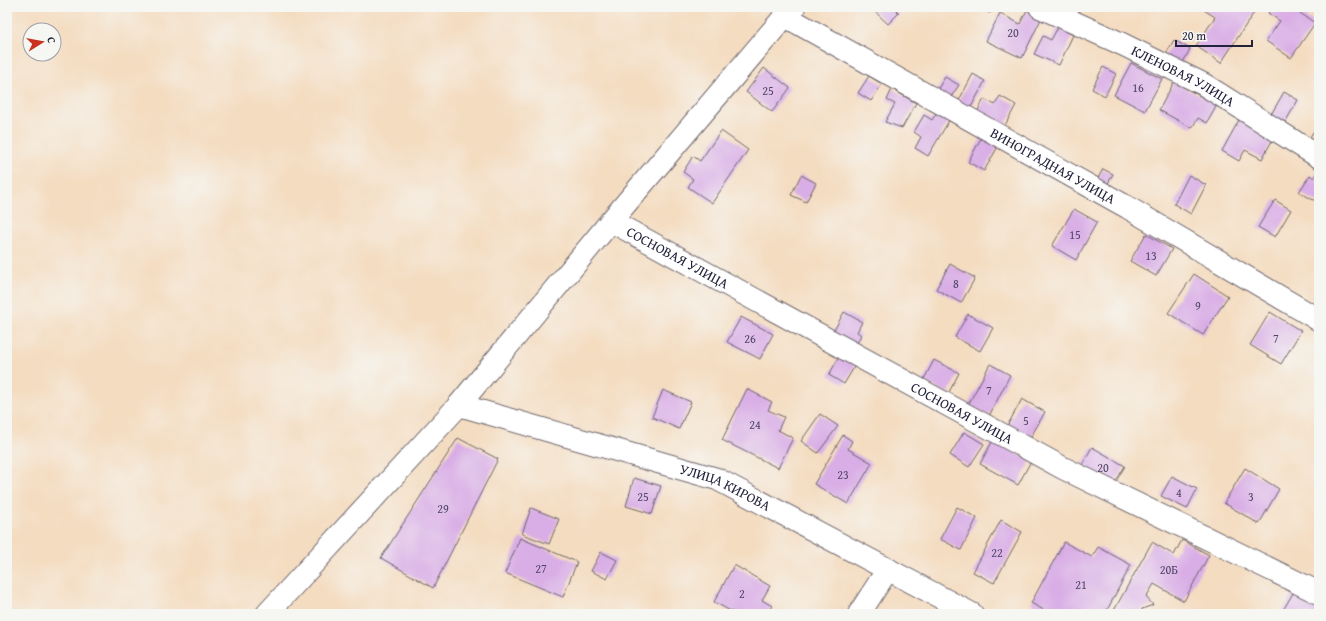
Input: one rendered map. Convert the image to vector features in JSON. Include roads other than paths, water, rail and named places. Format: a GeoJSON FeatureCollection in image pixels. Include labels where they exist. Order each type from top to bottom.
{"type":"FeatureCollection","features":[{"type":"Feature","properties":{"kind":"street","name":"КЛЕНОВАЯ УЛИЦА"},"geometry":{"type":"LineString","coordinates":[[1040,7],[1122,44],[1203,84],[1319,157]]}},
{"type":"Feature","properties":{"kind":"street"},"geometry":{"type":"LineString","coordinates":[[267,614],[459,405],[789,11]]}},
{"type":"Feature","properties":{"kind":"street","name":"ВИНОГРАДНАЯ УЛИЦА"},"geometry":{"type":"LineString","coordinates":[[789,11],[1319,320]]}},
{"type":"Feature","properties":{"kind":"street","name":"СОСНОВАЯ УЛИЦА"},"geometry":{"type":"LineString","coordinates":[[611,222],[1063,468],[1319,593]]}},
{"type":"Feature","properties":{"kind":"street","name":"УЛИЦА КИРОВА"},"geometry":{"type":"LineString","coordinates":[[459,405],[717,479],[972,614]]}},
{"type":"Feature","properties":{"kind":"street"},"geometry":{"type":"LineString","coordinates":[[859,614],[888,569]]}}]}
